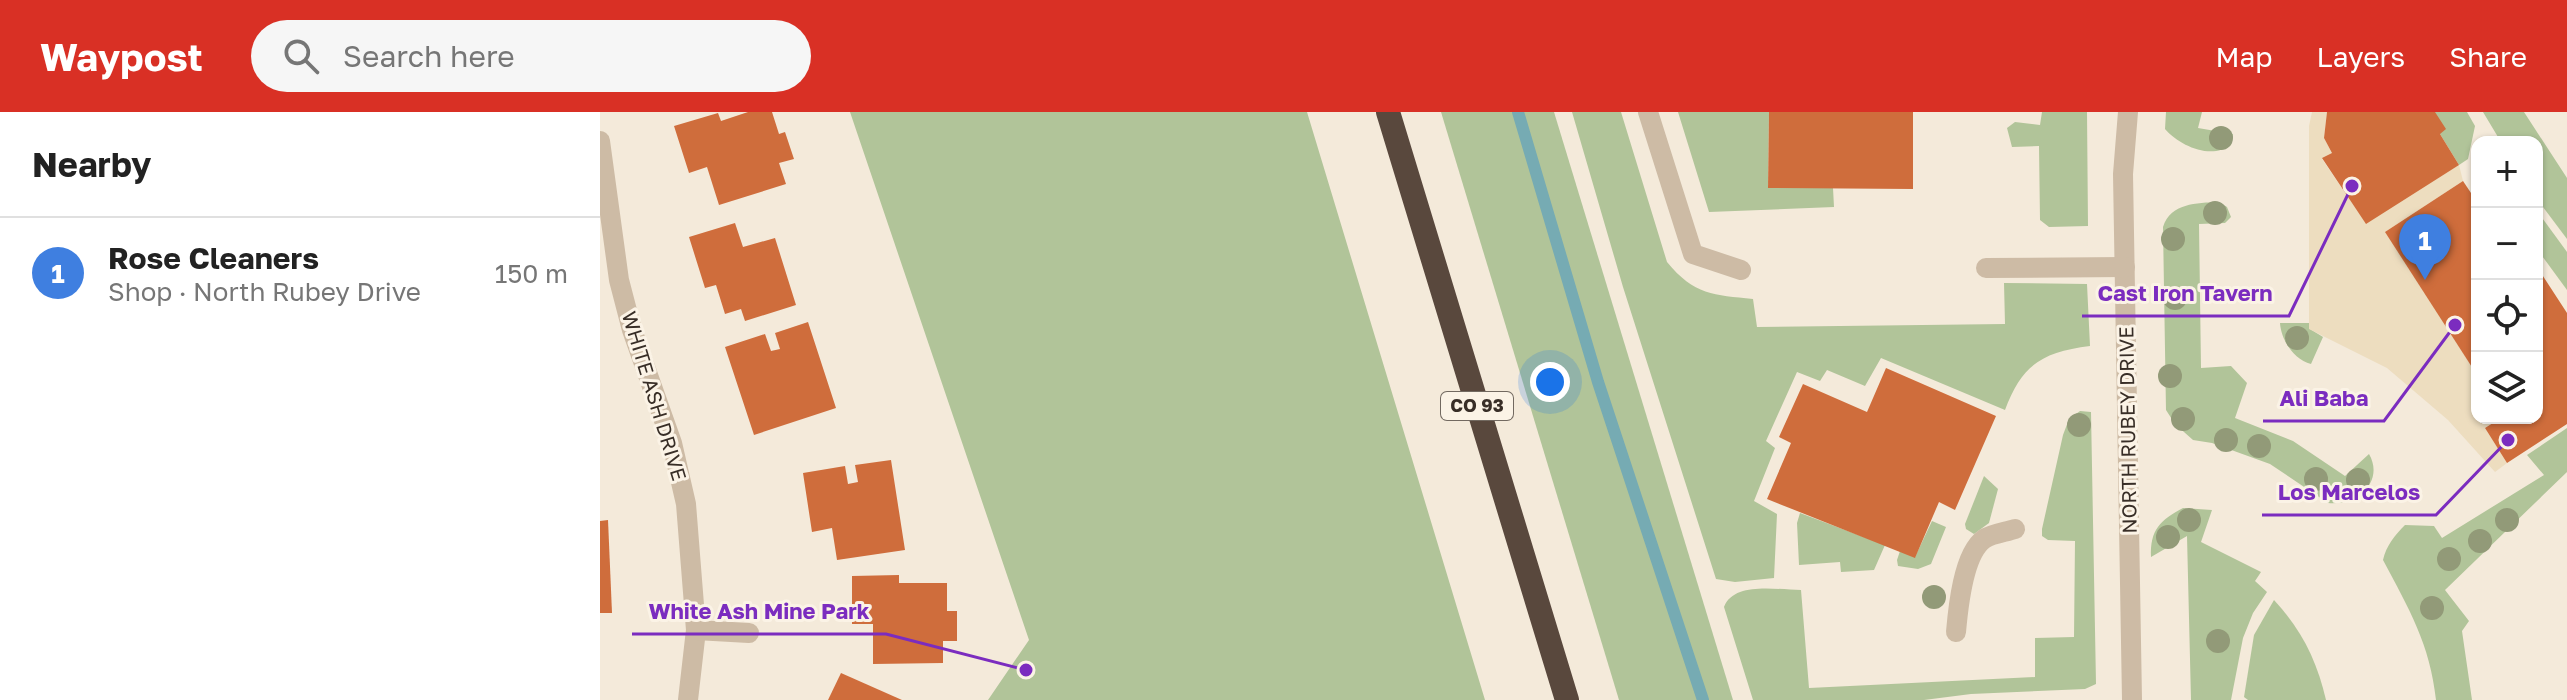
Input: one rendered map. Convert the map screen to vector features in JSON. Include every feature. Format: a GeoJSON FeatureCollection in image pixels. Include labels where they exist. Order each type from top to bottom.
{"type":"FeatureCollection","features":[{"type":"Feature","properties":{"kind":"highway","name":"CO 93"},"geometry":{"type":"LineString","coordinates":[[1388,112],[1567,700]]}},
{"type":"Feature","properties":{"kind":"street"},"geometry":{"type":"LineString","coordinates":[[1648,112],[1693,254],[1741,270]]}},
{"type":"Feature","properties":{"kind":"street","name":"NORTH RUBEY DRIVE"},"geometry":{"type":"LineString","coordinates":[[2128,112],[2123,174],[2132,700]]}},
{"type":"Feature","properties":{"kind":"street","name":"WHITE ASH DRIVE"},"geometry":{"type":"LineString","coordinates":[[600,141],[619,280],[632,330],[672,443],[686,504],[696,630],[688,700]]}},
{"type":"Feature","properties":{"kind":"street"},"geometry":{"type":"LineString","coordinates":[[1986,268],[2125,267]]}},
{"type":"Feature","properties":{"kind":"street"},"geometry":{"type":"LineString","coordinates":[[1956,632],[1958,602],[1969,563],[1983,539],[2015,529]]}},
{"type":"Feature","properties":{"kind":"street"},"geometry":{"type":"LineString","coordinates":[[696,630],[749,633]]}},
{"type":"Feature","properties":{"kind":"green space"},"geometry":{"type":"Polygon","coordinates":[[[850,112],[1307,112],[1485,700],[988,700],[1029,640],[850,112]]]}},
{"type":"Feature","properties":{"kind":"green space"},"geometry":{"type":"Polygon","coordinates":[[[1441,112],[1554,112],[1733,700],[1619,700],[1441,112]]]}},
{"type":"Feature","properties":{"kind":"green space"},"geometry":{"type":"Polygon","coordinates":[[[1572,112],[1621,112],[1667,262],[1696,287],[1727,296],[1753,299],[1757,327],[2005,324],[2004,283],[2087,284],[2090,346],[2059,352],[2036,363],[2019,381],[2005,410],[1881,358],[1865,386],[1827,370],[1820,381],[1797,372],[1766,441],[1775,448],[1754,501],[1777,514],[1774,578],[1735,582],[1716,579],[1623,287],[1572,112]]]}},
{"type":"Feature","properties":{"kind":"green space"},"geometry":{"type":"Polygon","coordinates":[[[1678,112],[1769,112],[1768,188],[1833,188],[1834,207],[1709,212],[1678,112]]]}},
{"type":"Feature","properties":{"kind":"green space"},"geometry":{"type":"Polygon","coordinates":[[[2042,112],[2087,112],[2088,226],[2049,227],[2040,220],[2039,146],[2012,147],[2007,128],[2015,122],[2040,125],[2042,112]]]}},
{"type":"Feature","properties":{"kind":"green space"},"geometry":{"type":"Polygon","coordinates":[[[2166,112],[2202,112],[2198,128],[2233,134],[2231,145],[2205,151],[2179,141],[2165,129],[2166,112]]]}},
{"type":"Feature","properties":{"kind":"green space"},"geometry":{"type":"Polygon","coordinates":[[[2434,112],[2467,112],[2475,126],[2468,159],[2459,165],[2440,134],[2434,112]]]}},
{"type":"Feature","properties":{"kind":"green space"},"geometry":{"type":"Polygon","coordinates":[[[2483,112],[2524,112],[2540,136],[2497,136],[2483,112]]]}},
{"type":"Feature","properties":{"kind":"green space"},"geometry":{"type":"Polygon","coordinates":[[[2543,141],[2567,178],[2567,239],[2543,207],[2543,141]]]}},
{"type":"Feature","properties":{"kind":"green space"},"geometry":{"type":"Polygon","coordinates":[[[2219,202],[2227,207],[2231,217],[2225,223],[2199,224],[2201,368],[2231,366],[2247,383],[2235,418],[2293,441],[2345,476],[2369,454],[2373,464],[2370,483],[2348,501],[2328,503],[2270,464],[2212,443],[2193,440],[2175,424],[2166,410],[2163,227],[2178,209],[2193,204],[2219,202]]]}},
{"type":"Feature","properties":{"kind":"green space"},"geometry":{"type":"Polygon","coordinates":[[[2543,219],[2567,252],[2567,290],[2543,257],[2543,219]]]}},
{"type":"Feature","properties":{"kind":"green space"},"geometry":{"type":"Polygon","coordinates":[[[2280,323],[2310,323],[2310,329],[2323,337],[2311,364],[2299,358],[2290,348],[2280,323]]]}},
{"type":"Feature","properties":{"kind":"green space"},"geometry":{"type":"Polygon","coordinates":[[[2080,411],[2091,412],[2096,684],[2085,689],[1971,694],[1924,700],[1753,700],[1724,607],[1737,593],[1757,589],[1801,590],[1809,688],[2035,677],[2035,638],[2074,637],[2075,541],[2048,540],[2042,536],[2042,529],[2063,435],[2069,419],[2080,411]]]}},
{"type":"Feature","properties":{"kind":"green space"},"geometry":{"type":"Polygon","coordinates":[[[2567,428],[2567,472],[2445,590],[2469,621],[2462,631],[2472,700],[2436,700],[2423,644],[2410,611],[2383,560],[2386,550],[2405,525],[2434,526],[2442,538],[2544,475],[2527,455],[2567,428]]]}},
{"type":"Feature","properties":{"kind":"green space"},"geometry":{"type":"Polygon","coordinates":[[[1984,476],[1998,489],[1989,523],[1974,534],[1966,529],[1965,524],[1984,476]]]}},
{"type":"Feature","properties":{"kind":"green space"},"geometry":{"type":"Polygon","coordinates":[[[2183,508],[2212,510],[2201,542],[2261,572],[2255,581],[2267,592],[2253,613],[2243,638],[2231,700],[2191,700],[2187,536],[2151,557],[2152,540],[2158,527],[2183,508]]]}},
{"type":"Feature","properties":{"kind":"green space"},"geometry":{"type":"Polygon","coordinates":[[[1800,513],[1885,545],[1874,570],[1841,572],[1840,562],[1799,565],[1797,523],[1800,513]]]}},
{"type":"Feature","properties":{"kind":"green space"},"geometry":{"type":"Polygon","coordinates":[[[1932,521],[1946,527],[1931,564],[1918,569],[1898,566],[1900,551],[1915,557],[1932,521]]]}},
{"type":"Feature","properties":{"kind":"green space"},"geometry":{"type":"Polygon","coordinates":[[[2274,600],[2307,647],[2326,700],[2248,700],[2244,697],[2254,635],[2274,600]]]}},
{"type":"Feature","properties":{"kind":"shaded area"},"geometry":{"type":"Polygon","coordinates":[[[2312,112],[2327,112],[2324,138],[2332,153],[2322,159],[2365,222],[2459,165],[2463,181],[2387,231],[2471,365],[2471,424],[2491,424],[2485,428],[2507,463],[2495,472],[2448,420],[2387,368],[2309,329],[2309,126],[2312,112]]]}},
{"type":"Feature","properties":{"kind":"building"},"geometry":{"type":"Polygon","coordinates":[[[748,112],[772,112],[779,134],[785,132],[794,159],[779,163],[786,184],[719,205],[707,167],[689,173],[674,126],[718,113],[721,121],[748,112]]]}},
{"type":"Feature","properties":{"kind":"building"},"geometry":{"type":"Polygon","coordinates":[[[1769,112],[1913,112],[1913,189],[1768,188],[1769,112]]]}},
{"type":"Feature","properties":{"kind":"building"},"geometry":{"type":"Polygon","coordinates":[[[2327,112],[2435,112],[2446,129],[2440,134],[2459,165],[2366,224],[2322,158],[2332,153],[2324,138],[2327,112]]]}},
{"type":"Feature","properties":{"kind":"building"},"geometry":{"type":"Polygon","coordinates":[[[2463,181],[2471,193],[2471,366],[2385,232],[2463,181]]]}},
{"type":"Feature","properties":{"kind":"building"},"geometry":{"type":"Polygon","coordinates":[[[735,223],[743,247],[775,238],[796,305],[745,321],[741,309],[725,314],[716,285],[705,288],[689,237],[735,223]]]}},
{"type":"Feature","properties":{"kind":"building"},"geometry":{"type":"Polygon","coordinates":[[[2543,276],[2567,313],[2567,424],[2507,463],[2485,428],[2491,424],[2543,424],[2543,276]]]}},
{"type":"Feature","properties":{"kind":"building"},"geometry":{"type":"Polygon","coordinates":[[[808,322],[836,408],[754,435],[725,347],[765,334],[771,351],[780,349],[775,333],[808,322]]]}},
{"type":"Feature","properties":{"kind":"building"},"geometry":{"type":"Polygon","coordinates":[[[1886,368],[1996,416],[1955,510],[1939,502],[1915,558],[1767,499],[1791,443],[1779,437],[1803,384],[1867,412],[1886,368]]]}},
{"type":"Feature","properties":{"kind":"building"},"geometry":{"type":"Polygon","coordinates":[[[891,460],[905,550],[837,560],[832,528],[812,532],[803,473],[845,466],[848,484],[858,482],[855,465],[891,460]]]}},
{"type":"Feature","properties":{"kind":"building"},"geometry":{"type":"Polygon","coordinates":[[[608,520],[612,613],[600,613],[600,521],[608,520]]]}},
{"type":"Feature","properties":{"kind":"building"},"geometry":{"type":"Polygon","coordinates":[[[899,575],[899,583],[947,583],[947,611],[957,611],[957,641],[943,641],[943,663],[873,664],[873,624],[852,624],[852,576],[899,575]]]}},
{"type":"Feature","properties":{"kind":"building"},"geometry":{"type":"Polygon","coordinates":[[[841,673],[902,700],[828,700],[841,673]]]}},
{"type":"Feature","properties":{"kind":"waterway"},"geometry":{"type":"LineString","coordinates":[[1518,112],[1598,382],[1703,700]]}},
{"type":"Feature","properties":{"kind":"place","name":"Cast Iron Tavern"},"geometry":{"type":"Point","coordinates":[2352,186]}},
{"type":"Feature","properties":{"kind":"place","name":"Rose Cleaners"},"geometry":{"type":"Point","coordinates":[2425,280]}},
{"type":"Feature","properties":{"kind":"place","name":"Ali Baba"},"geometry":{"type":"Point","coordinates":[2455,325]}},
{"type":"Feature","properties":{"kind":"place","name":"Los Marcelos"},"geometry":{"type":"Point","coordinates":[2508,440]}},
{"type":"Feature","properties":{"kind":"place","name":"White Ash Mine Park"},"geometry":{"type":"Point","coordinates":[1026,670]}}]}
